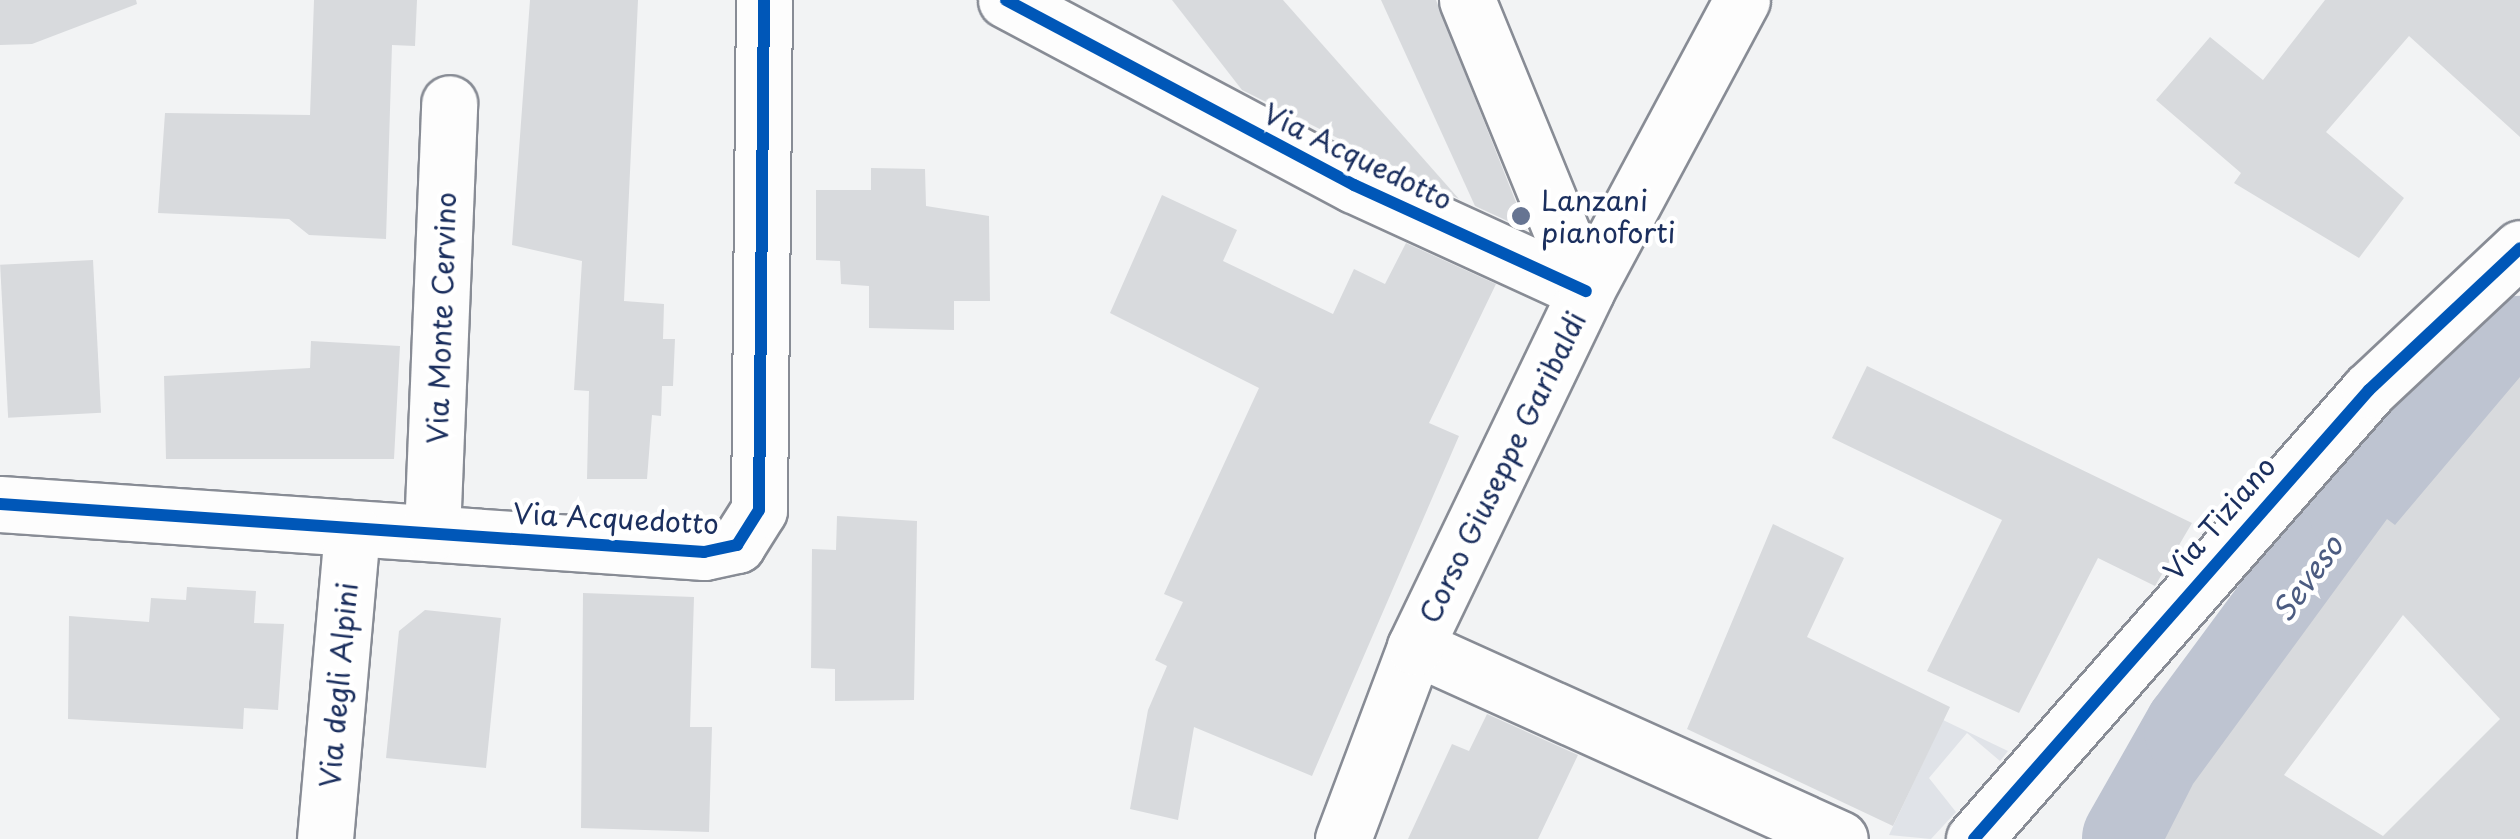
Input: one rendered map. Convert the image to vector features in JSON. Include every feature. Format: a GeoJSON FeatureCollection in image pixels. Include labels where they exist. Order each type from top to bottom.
{"type":"FeatureCollection","features":[{"type":"Feature","properties":{"kind":"street","name":"Via Acquedotto"},"geometry":{"type":"LineString","coordinates":[[0,504],[713,552],[754,526],[764,0]]}},
{"type":"Feature","properties":{"kind":"street","name":"Via Acquedotto"},"geometry":{"type":"LineString","coordinates":[[1006,0],[1339,177],[1586,291]]}},
{"type":"Feature","properties":{"kind":"street"},"geometry":{"type":"LineString","coordinates":[[1467,0],[1586,291]]}},
{"type":"Feature","properties":{"kind":"street","name":"Corso Giuseppe Garibaldi"},"geometry":{"type":"LineString","coordinates":[[1343,839],[1415,648],[1586,291],[1742,0]]}},
{"type":"Feature","properties":{"kind":"street","name":"Via Monte Cervino"},"geometry":{"type":"LineString","coordinates":[[432,532],[449,104]]}},
{"type":"Feature","properties":{"kind":"street","name":"Via Tiziano"},"geometry":{"type":"LineString","coordinates":[[1974,839],[2369,390],[2520,248]]}},
{"type":"Feature","properties":{"kind":"street","name":"Via degli Alpini"},"geometry":{"type":"LineString","coordinates":[[324,839],[352,530]]}},
{"type":"Feature","properties":{"kind":"street"},"geometry":{"type":"LineString","coordinates":[[1415,648],[1840,839]]}},
{"type":"Feature","properties":{"kind":"shaded area"},"geometry":{"type":"Polygon","coordinates":[[[1943,720],[2008,751],[2000,761],[1967,733],[1929,778],[1956,812],[1931,839],[1889,835],[1943,720]]]}},
{"type":"Feature","properties":{"kind":"building"},"geometry":{"type":"Polygon","coordinates":[[[0,0],[136,0],[137,4],[32,44],[0,45],[0,0]]]}},
{"type":"Feature","properties":{"kind":"building"},"geometry":{"type":"Polygon","coordinates":[[[314,0],[417,0],[415,46],[392,45],[386,239],[309,235],[289,219],[158,213],[165,113],[310,115],[314,0]]]}},
{"type":"Feature","properties":{"kind":"building"},"geometry":{"type":"Polygon","coordinates":[[[530,0],[638,0],[624,301],[664,304],[663,339],[675,339],[673,386],[662,386],[661,416],[652,415],[647,479],[587,479],[589,391],[574,390],[582,261],[512,245],[530,0]]]}},
{"type":"Feature","properties":{"kind":"building"},"geometry":{"type":"Polygon","coordinates":[[[1172,0],[1283,0],[1459,199],[1242,90],[1172,0]]]}},
{"type":"Feature","properties":{"kind":"building"},"geometry":{"type":"Polygon","coordinates":[[[1381,0],[1436,0],[1527,230],[1475,206],[1381,0]]]}},
{"type":"Feature","properties":{"kind":"building"},"geometry":{"type":"Polygon","coordinates":[[[2325,0],[2520,0],[2520,137],[2409,36],[2326,132],[2404,198],[2359,258],[2234,183],[2241,173],[2156,100],[2210,37],[2263,80],[2325,0]]]}},
{"type":"Feature","properties":{"kind":"building"},"geometry":{"type":"Polygon","coordinates":[[[871,168],[925,169],[926,206],[989,216],[990,301],[954,301],[954,330],[869,328],[869,286],[841,284],[840,261],[816,260],[816,190],[871,190],[871,168]]]}},
{"type":"Feature","properties":{"kind":"building"},"geometry":{"type":"Polygon","coordinates":[[[1162,195],[1237,230],[1223,261],[1333,314],[1354,269],[1385,284],[1406,243],[1496,284],[1429,423],[1459,436],[1312,776],[1194,727],[1178,820],[1130,809],[1148,710],[1167,666],[1155,660],[1183,602],[1164,594],[1259,388],[1110,313],[1162,195]]]}},
{"type":"Feature","properties":{"kind":"building"},"geometry":{"type":"Polygon","coordinates":[[[93,260],[101,413],[8,418],[0,265],[93,260]]]}},
{"type":"Feature","properties":{"kind":"building"},"geometry":{"type":"Polygon","coordinates":[[[311,341],[400,346],[394,459],[166,459],[164,376],[310,368],[311,341]]]}},
{"type":"Feature","properties":{"kind":"building"},"geometry":{"type":"Polygon","coordinates":[[[1867,366],[2192,523],[2155,586],[2098,558],[2019,713],[1927,671],[2002,520],[1832,438],[1867,366]]]}},
{"type":"Feature","properties":{"kind":"building"},"geometry":{"type":"Polygon","coordinates":[[[2520,377],[2520,839],[2165,839],[2193,784],[2387,519],[2395,525],[2520,377]],[[2403,615],[2284,775],[2383,836],[2500,719],[2403,615]]]}},
{"type":"Feature","properties":{"kind":"building"},"geometry":{"type":"Polygon","coordinates":[[[837,516],[917,521],[914,700],[835,701],[835,669],[811,668],[812,549],[836,550],[837,516]]]}},
{"type":"Feature","properties":{"kind":"building"},"geometry":{"type":"Polygon","coordinates":[[[1773,524],[1844,558],[1807,637],[1950,707],[1893,826],[1687,729],[1773,524]]]}},
{"type":"Feature","properties":{"kind":"building"},"geometry":{"type":"Polygon","coordinates":[[[187,587],[256,591],[254,623],[284,624],[278,710],[244,708],[243,729],[68,719],[69,616],[149,622],[151,598],[186,600],[187,587]]]}},
{"type":"Feature","properties":{"kind":"building"},"geometry":{"type":"Polygon","coordinates":[[[583,593],[694,597],[690,727],[712,727],[709,832],[581,828],[583,593]]]}},
{"type":"Feature","properties":{"kind":"building"},"geometry":{"type":"Polygon","coordinates":[[[425,610],[501,618],[486,768],[386,758],[399,631],[425,610]]]}},
{"type":"Feature","properties":{"kind":"building"},"geometry":{"type":"Polygon","coordinates":[[[1487,714],[1578,755],[1538,839],[1408,839],[1452,744],[1469,751],[1487,714]]]}},
{"type":"Feature","properties":{"kind":"waterway","name":"Seveso"},"geometry":{"type":"LineString","coordinates":[[2133,839],[2195,730],[2359,508],[2520,347]]}},
{"type":"Feature","properties":{"kind":"cycle path"},"geometry":{"type":"LineString","coordinates":[[0,504],[704,552],[737,545],[759,510],[764,0]]}},
{"type":"Feature","properties":{"kind":"cycle path"},"geometry":{"type":"LineString","coordinates":[[1006,0],[1354,185],[1586,291]]}},
{"type":"Feature","properties":{"kind":"cycle path"},"geometry":{"type":"LineString","coordinates":[[1974,839],[2369,390],[2520,248]]}},
{"type":"Feature","properties":{"kind":"place","name":"Lanzani pianoforti"},"geometry":{"type":"Point","coordinates":[1521,216]}}]}
